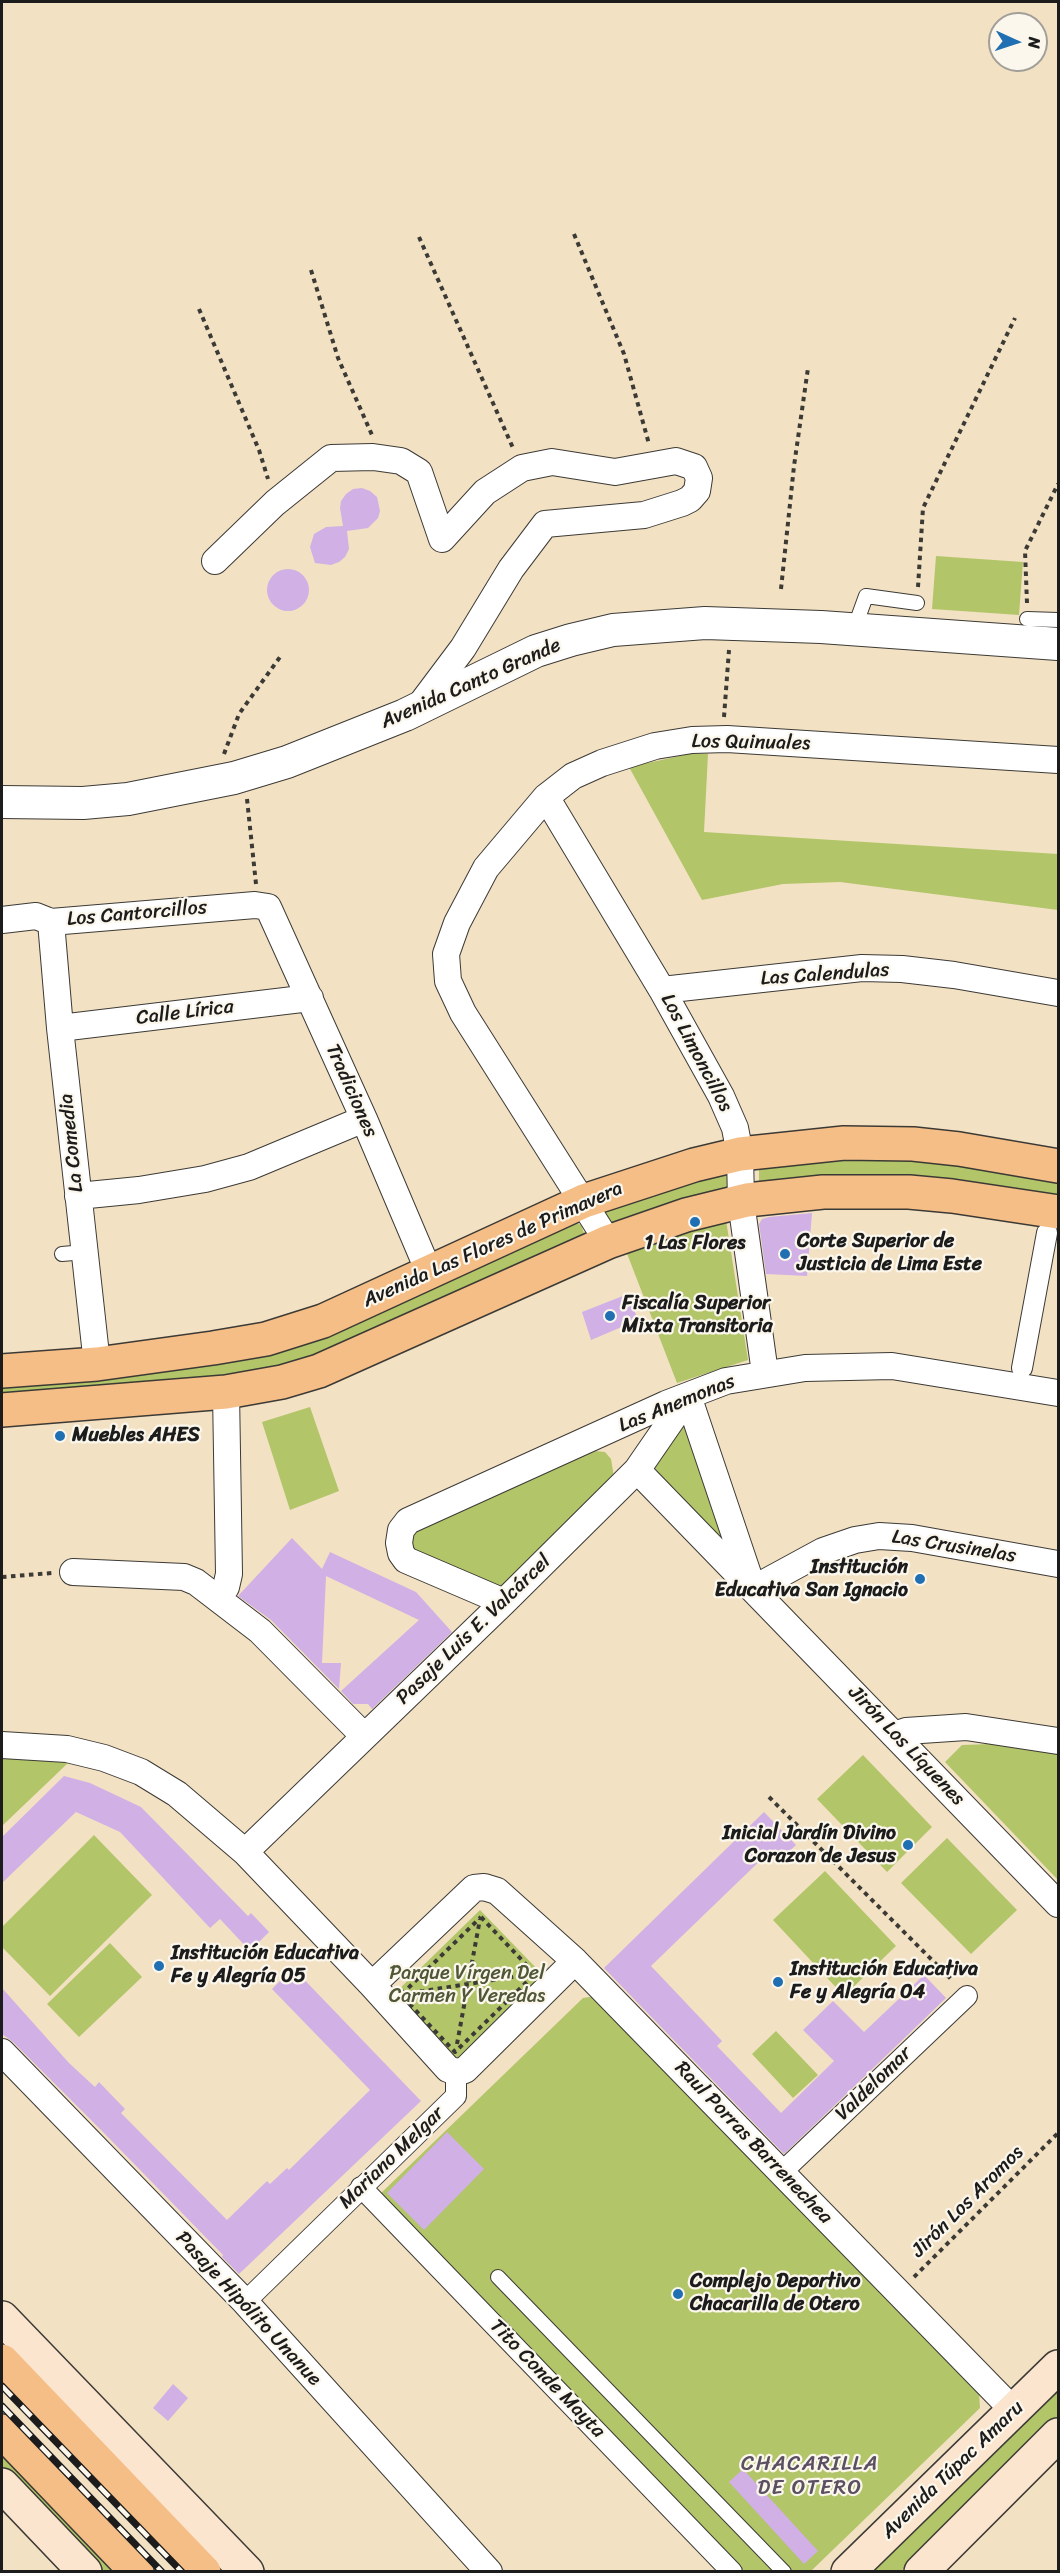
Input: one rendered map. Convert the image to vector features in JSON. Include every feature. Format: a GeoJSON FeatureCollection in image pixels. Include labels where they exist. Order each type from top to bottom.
{"type":"FeatureCollection","features":[{"type":"Feature","properties":{"kind":"main road","name":"Avenida Las Flores de Primavera"},"geometry":{"type":"LineString","coordinates":[[2,1371],[97,1364],[266,1339],[323,1321],[584,1201],[694,1165],[740,1154],[844,1143],[914,1144],[959,1149],[1059,1166]]}},
{"type":"Feature","properties":{"kind":"main road"},"geometry":{"type":"LineString","coordinates":[[2,1410],[226,1392],[282,1382],[319,1371],[608,1242],[686,1215],[741,1202],[795,1194],[909,1192],[952,1196],[1053,1223]]}},
{"type":"Feature","properties":{"kind":"main road"},"geometry":{"type":"LineString","coordinates":[[2,2318],[247,2571]]}},
{"type":"Feature","properties":{"kind":"main road"},"geometry":{"type":"LineString","coordinates":[[2,2361],[204,2571]]}},
{"type":"Feature","properties":{"kind":"main road","name":"Avenida Túpac Amaru"},"geometry":{"type":"LineString","coordinates":[[848,2571],[1059,2367]]}},
{"type":"Feature","properties":{"kind":"main road"},"geometry":{"type":"LineString","coordinates":[[2,2431],[137,2571]]}},
{"type":"Feature","properties":{"kind":"main road"},"geometry":{"type":"LineString","coordinates":[[928,2569],[1059,2435]]}},
{"type":"Feature","properties":{"kind":"main road"},"geometry":{"type":"LineString","coordinates":[[2,2485],[85,2571]]}},
{"type":"Feature","properties":{"kind":"street"},"geometry":{"type":"LineString","coordinates":[[215,561],[275,503],[331,458],[373,457],[401,461],[419,472],[442,539],[485,492],[522,468],[552,462],[615,472],[676,461],[694,467],[699,478],[697,491],[690,499],[682,503],[644,515],[545,524],[511,568],[463,648],[418,708]]}},
{"type":"Feature","properties":{"kind":"street","name":"Avenida Canto Grande"},"geometry":{"type":"LineString","coordinates":[[2,802],[83,803],[129,799],[212,782],[287,762],[418,708],[536,651],[614,630],[705,623],[854,629],[1059,644]]}},
{"type":"Feature","properties":{"kind":"street","name":"Los Quinuales"},"geometry":{"type":"LineString","coordinates":[[608,1242],[463,1013],[448,981],[447,954],[457,923],[486,868],[546,797],[573,776],[602,763],[655,746],[692,741],[727,739],[1059,760]]}},
{"type":"Feature","properties":{"kind":"street","name":"Los Limoncillos"},"geometry":{"type":"LineString","coordinates":[[546,797],[662,990],[722,1096],[735,1128],[740,1154],[741,1202],[765,1373]]}},
{"type":"Feature","properties":{"kind":"street","name":"Los Cantorcillos"},"geometry":{"type":"LineString","coordinates":[[2,920],[36,916],[51,922],[255,905],[262,905],[271,911]]}},
{"type":"Feature","properties":{"kind":"street","name":"Tradiciones"},"geometry":{"type":"LineString","coordinates":[[271,911],[429,1272]]}},
{"type":"Feature","properties":{"kind":"street","name":"La Comedia"},"geometry":{"type":"LineString","coordinates":[[51,922],[78,1196],[73,1253],[97,1364]]}},
{"type":"Feature","properties":{"kind":"street","name":"Las Calendulas"},"geometry":{"type":"LineString","coordinates":[[662,990],[827,970],[870,968],[954,975],[1059,993]]}},
{"type":"Feature","properties":{"kind":"street","name":"Calle Lírica"},"geometry":{"type":"LineString","coordinates":[[60,1028],[310,998]]}},
{"type":"Feature","properties":{"kind":"street"},"geometry":{"type":"LineString","coordinates":[[78,1196],[139,1190],[205,1179],[238,1170],[364,1119]]}},
{"type":"Feature","properties":{"kind":"street"},"geometry":{"type":"LineString","coordinates":[[1022,1368],[1053,1223]]}},
{"type":"Feature","properties":{"kind":"street","name":"Las Anemonas"},"geometry":{"type":"LineString","coordinates":[[504,1602],[406,1560],[401,1553],[399,1543],[401,1530],[408,1521],[726,1381],[765,1373],[814,1368],[892,1366],[1059,1393]]}},
{"type":"Feature","properties":{"kind":"street"},"geometry":{"type":"LineString","coordinates":[[218,1598],[226,1587],[229,1574],[226,1392]]}},
{"type":"Feature","properties":{"kind":"street","name":"Pasaje Luis E. Valcárcel"},"geometry":{"type":"LineString","coordinates":[[245,1852],[637,1470],[688,1396]]}},
{"type":"Feature","properties":{"kind":"street","name":"Jirón Los Líquenes"},"geometry":{"type":"LineString","coordinates":[[688,1396],[753,1589]]}},
{"type":"Feature","properties":{"kind":"street","name":"Jirón Los Líquenes"},"geometry":{"type":"LineString","coordinates":[[637,1470],[1059,1904]]}},
{"type":"Feature","properties":{"kind":"street","name":"Las Crusinelas"},"geometry":{"type":"LineString","coordinates":[[753,1589],[823,1551],[855,1540],[879,1536],[912,1538],[1059,1564]]}},
{"type":"Feature","properties":{"kind":"street"},"geometry":{"type":"LineString","coordinates":[[73,1572],[184,1577],[218,1598],[260,1631],[364,1736]]}},
{"type":"Feature","properties":{"kind":"street"},"geometry":{"type":"LineString","coordinates":[[894,1735],[917,1730],[966,1727],[1059,1741]]}},
{"type":"Feature","properties":{"kind":"street"},"geometry":{"type":"LineString","coordinates":[[2,1745],[67,1749],[104,1758],[141,1773],[177,1794],[245,1852],[448,2069],[456,2062],[465,2070],[575,1961]]}},
{"type":"Feature","properties":{"kind":"street"},"geometry":{"type":"LineString","coordinates":[[372,1986],[474,1888],[484,1887]]}},
{"type":"Feature","properties":{"kind":"street","name":"Raul Porras Barrenechea"},"geometry":{"type":"LineString","coordinates":[[484,1887],[497,1891],[575,1961],[1014,2411]]}},
{"type":"Feature","properties":{"kind":"street","name":"Valdelomar"},"geometry":{"type":"LineString","coordinates":[[782,2172],[967,1996]]}},
{"type":"Feature","properties":{"kind":"street","name":"Pasaje Hipólito Unanue"},"geometry":{"type":"LineString","coordinates":[[2,2052],[245,2302],[489,2571]]}},
{"type":"Feature","properties":{"kind":"street","name":"Mariano Melgar"},"geometry":{"type":"LineString","coordinates":[[245,2302],[456,2096],[456,2062]]}},
{"type":"Feature","properties":{"kind":"street","name":"Tito Conde Mayta"},"geometry":{"type":"LineString","coordinates":[[361,2187],[732,2571]]}},
{"type":"Feature","properties":{"kind":"lane"},"geometry":{"type":"LineString","coordinates":[[854,629],[866,597],[917,603]]}},
{"type":"Feature","properties":{"kind":"lane"},"geometry":{"type":"LineString","coordinates":[[1027,619],[1059,620]]}},
{"type":"Feature","properties":{"kind":"lane"},"geometry":{"type":"LineString","coordinates":[[498,2277],[784,2571]]}},
{"type":"Feature","properties":{"kind":"path"},"geometry":{"type":"LineString","coordinates":[[574,234],[624,354],[655,465]]}},
{"type":"Feature","properties":{"kind":"path"},"geometry":{"type":"LineString","coordinates":[[419,237],[522,468]]}},
{"type":"Feature","properties":{"kind":"path"},"geometry":{"type":"LineString","coordinates":[[311,270],[338,358],[372,432],[373,457]]}},
{"type":"Feature","properties":{"kind":"path"},"geometry":{"type":"LineString","coordinates":[[199,309],[259,450],[275,503]]}},
{"type":"Feature","properties":{"kind":"path"},"geometry":{"type":"LineString","coordinates":[[920,553],[923,508],[1015,318]]}},
{"type":"Feature","properties":{"kind":"path"},"geometry":{"type":"LineString","coordinates":[[781,589],[794,466],[808,368]]}},
{"type":"Feature","properties":{"kind":"path"},"geometry":{"type":"LineString","coordinates":[[1027,619],[1025,551],[1059,484]]}},
{"type":"Feature","properties":{"kind":"path"},"geometry":{"type":"LineString","coordinates":[[723,725],[729,649]]}},
{"type":"Feature","properties":{"kind":"path"},"geometry":{"type":"LineString","coordinates":[[212,782],[239,714],[280,657]]}},
{"type":"Feature","properties":{"kind":"path"},"geometry":{"type":"LineString","coordinates":[[246,791],[256,885]]}},
{"type":"Feature","properties":{"kind":"path"},"geometry":{"type":"LineString","coordinates":[[2,1577],[73,1572]]}},
{"type":"Feature","properties":{"kind":"path"},"geometry":{"type":"LineString","coordinates":[[769,1797],[967,1996]]}},
{"type":"Feature","properties":{"kind":"path"},"geometry":{"type":"LineString","coordinates":[[456,2062],[484,1887]]}},
{"type":"Feature","properties":{"kind":"path"},"geometry":{"type":"LineString","coordinates":[[401,1995],[481,1917]]}},
{"type":"Feature","properties":{"kind":"path"},"geometry":{"type":"LineString","coordinates":[[481,1917],[535,1974]]}},
{"type":"Feature","properties":{"kind":"path"},"geometry":{"type":"LineString","coordinates":[[372,1986],[401,1995],[535,1974],[575,1961]]}},
{"type":"Feature","properties":{"kind":"path"},"geometry":{"type":"LineString","coordinates":[[456,2062],[535,1974]]}},
{"type":"Feature","properties":{"kind":"path"},"geometry":{"type":"LineString","coordinates":[[401,1995],[456,2062]]}},
{"type":"Feature","properties":{"kind":"path","name":"Jirón Los Aromos"},"geometry":{"type":"LineString","coordinates":[[898,2293],[1059,2133]]}},
{"type":"Feature","properties":{"kind":"green space"},"geometry":{"type":"Polygon","coordinates":[[[936,556],[1023,562],[1019,615],[932,609],[936,556]]]}},
{"type":"Feature","properties":{"kind":"green space"},"geometry":{"type":"Polygon","coordinates":[[[689,754],[708,754],[704,832],[1058,854],[1058,910],[840,882],[783,884],[702,900],[629,767],[689,754]]]}},
{"type":"Feature","properties":{"kind":"green space"},"geometry":{"type":"Polygon","coordinates":[[[899,1157],[1058,1179],[1058,1201],[761,1187],[759,1181],[759,1163],[899,1157]]]}},
{"type":"Feature","properties":{"kind":"green space"},"geometry":{"type":"Polygon","coordinates":[[[726,1168],[732,1191],[612,1225],[605,1213],[604,1206],[726,1168]]]}},
{"type":"Feature","properties":{"kind":"green space"},"geometry":{"type":"Polygon","coordinates":[[[726,1220],[748,1360],[677,1383],[626,1251],[726,1220]]]}},
{"type":"Feature","properties":{"kind":"green space"},"geometry":{"type":"Polygon","coordinates":[[[574,1222],[581,1225],[584,1233],[578,1242],[323,1353],[261,1374],[2,1396],[2,1384],[174,1369],[574,1222]]]}},
{"type":"Feature","properties":{"kind":"green space"},"geometry":{"type":"Polygon","coordinates":[[[310,1407],[339,1491],[290,1510],[262,1422],[310,1407]]]}},
{"type":"Feature","properties":{"kind":"green space"},"geometry":{"type":"Polygon","coordinates":[[[684,1422],[736,1563],[653,1467],[684,1422]]]}},
{"type":"Feature","properties":{"kind":"green space"},"geometry":{"type":"Polygon","coordinates":[[[595,1451],[605,1452],[611,1459],[614,1477],[500,1589],[411,1550],[410,1539],[418,1527],[595,1451]]]}},
{"type":"Feature","properties":{"kind":"green space"},"geometry":{"type":"Polygon","coordinates":[[[991,1744],[1058,1754],[1058,1880],[945,1762],[962,1745],[991,1744]]]}},
{"type":"Feature","properties":{"kind":"green space"},"geometry":{"type":"Polygon","coordinates":[[[2,1755],[39,1756],[68,1763],[2,1826],[2,1755]]]}},
{"type":"Feature","properties":{"kind":"green space"},"geometry":{"type":"Polygon","coordinates":[[[863,1755],[932,1827],[887,1872],[817,1799],[863,1755]]]}},
{"type":"Feature","properties":{"kind":"green space"},"geometry":{"type":"Polygon","coordinates":[[[94,1835],[152,1895],[50,1996],[2,1947],[2,1927],[94,1835]]]}},
{"type":"Feature","properties":{"kind":"green space"},"geometry":{"type":"Polygon","coordinates":[[[947,1838],[1017,1910],[971,1954],[901,1883],[947,1838]]]}},
{"type":"Feature","properties":{"kind":"green space"},"geometry":{"type":"Polygon","coordinates":[[[825,1871],[896,1946],[844,1996],[773,1920],[825,1871]]]}},
{"type":"Feature","properties":{"kind":"green space","name":"Parque Vírgen Del Carmen Y Veredas"},"geometry":{"type":"Polygon","coordinates":[[[480,1910],[543,1975],[454,2061],[392,1996],[480,1910]]]}},
{"type":"Feature","properties":{"kind":"green space"},"geometry":{"type":"Polygon","coordinates":[[[110,1943],[142,1977],[79,2037],[47,2004],[110,1943]]]}},
{"type":"Feature","properties":{"kind":"green space","name":"Complejo Deportivo Chacarilla de Otero"},"geometry":{"type":"Polygon","coordinates":[[[596,1996],[979,2392],[980,2408],[811,2571],[738,2571],[378,2196],[583,1998],[596,1996]]]}},
{"type":"Feature","properties":{"kind":"green space"},"geometry":{"type":"Polygon","coordinates":[[[776,2031],[818,2075],[793,2098],[752,2054],[776,2031]]]}},
{"type":"Feature","properties":{"kind":"green space"},"geometry":{"type":"Polygon","coordinates":[[[1058,2387],[1058,2419],[901,2571],[868,2572],[1058,2387]]]}},
{"type":"Feature","properties":{"kind":"green space"},"geometry":{"type":"Polygon","coordinates":[[[2,2445],[123,2571],[97,2571],[2,2472],[2,2445]]]}},
{"type":"Feature","properties":{"kind":"building"},"geometry":{"type":"Polygon","coordinates":[[[362,488],[377,497],[380,511],[378,518],[368,528],[347,531],[349,549],[339,562],[331,565],[315,563],[310,547],[314,534],[326,527],[343,526],[341,501],[353,489],[362,488]]]}},
{"type":"Feature","properties":{"kind":"building"},"geometry":{"type":"Polygon","coordinates":[[[288,569],[303,575],[309,590],[303,605],[288,611],[273,605],[267,590],[273,575],[288,569]]]}},
{"type":"Feature","properties":{"kind":"building","name":"Corte Superior de Justicia de Lima Este"},"geometry":{"type":"Polygon","coordinates":[[[812,1213],[807,1276],[766,1274],[759,1224],[762,1219],[812,1213]]]}},
{"type":"Feature","properties":{"kind":"building","name":"Fiscalía Superior Mixta Transitoria"},"geometry":{"type":"Polygon","coordinates":[[[628,1294],[638,1320],[591,1340],[582,1312],[628,1294]]]}},
{"type":"Feature","properties":{"kind":"building"},"geometry":{"type":"Polygon","coordinates":[[[292,1538],[322,1569],[330,1552],[416,1592],[452,1632],[372,1709],[368,1704],[353,1704],[341,1691],[419,1620],[326,1576],[322,1663],[341,1663],[339,1689],[271,1620],[238,1596],[292,1538]]]}},
{"type":"Feature","properties":{"kind":"building"},"geometry":{"type":"Polygon","coordinates":[[[64,1776],[90,1783],[141,1807],[248,1916],[251,1913],[269,1932],[250,1951],[220,1919],[210,1928],[120,1832],[76,1812],[2,1883],[2,1837],[64,1776]]]}},
{"type":"Feature","properties":{"kind":"building"},"geometry":{"type":"Polygon","coordinates":[[[764,1812],[796,1845],[778,1862],[769,1852],[651,1966],[722,2041],[717,2046],[781,2113],[834,2061],[803,2030],[833,2001],[864,2032],[924,1975],[946,1998],[784,2154],[604,1968],[764,1812]]]}},
{"type":"Feature","properties":{"kind":"building"},"geometry":{"type":"Polygon","coordinates":[[[293,1968],[421,2101],[239,2274],[102,2131],[13,2042],[2,2034],[2,1988],[69,2063],[95,2087],[99,2082],[125,2109],[121,2113],[227,2220],[267,2181],[270,2184],[287,2168],[289,2170],[370,2090],[272,1989],[293,1968]]]}},
{"type":"Feature","properties":{"kind":"building"},"geometry":{"type":"Polygon","coordinates":[[[447,2132],[484,2169],[424,2230],[387,2193],[447,2132]]]}},
{"type":"Feature","properties":{"kind":"building"},"geometry":{"type":"Polygon","coordinates":[[[173,2384],[188,2398],[168,2421],[153,2408],[173,2384]]]}},
{"type":"Feature","properties":{"kind":"building"},"geometry":{"type":"Polygon","coordinates":[[[743,2469],[818,2551],[804,2564],[729,2482],[743,2469]]]}},
{"type":"Feature","properties":{"kind":"railway"},"geometry":{"type":"LineString","coordinates":[[2,2386],[182,2572]]}},
{"type":"Feature","properties":{"kind":"railway"},"geometry":{"type":"LineString","coordinates":[[2,2406],[162,2572]]}},
{"type":"Feature","properties":{"kind":"place","name":"1 Las Flores"},"geometry":{"type":"Point","coordinates":[695,1222]}},
{"type":"Feature","properties":{"kind":"place","name":"Corte Superior de Justicia de Lima Este"},"geometry":{"type":"Point","coordinates":[785,1254]}},
{"type":"Feature","properties":{"kind":"place","name":"Fiscalía Superior Mixta Transitoria"},"geometry":{"type":"Point","coordinates":[610,1316]}},
{"type":"Feature","properties":{"kind":"place","name":"Muebles AHES"},"geometry":{"type":"Point","coordinates":[60,1436]}},
{"type":"Feature","properties":{"kind":"place","name":"Institución Educativa San Ignacio"},"geometry":{"type":"Point","coordinates":[920,1579]}},
{"type":"Feature","properties":{"kind":"place","name":"Inicial Jardín Divino Corazon de Jesus"},"geometry":{"type":"Point","coordinates":[908,1845]}},
{"type":"Feature","properties":{"kind":"place","name":"Institución Educativa Fe y Alegría 05"},"geometry":{"type":"Point","coordinates":[159,1966]}},
{"type":"Feature","properties":{"kind":"place","name":"Institución Educativa Fe y Alegría 04"},"geometry":{"type":"Point","coordinates":[778,1982]}},
{"type":"Feature","properties":{"kind":"place","name":"Complejo Deportivo Chacarilla de Otero"},"geometry":{"type":"Point","coordinates":[678,2294]}},
{"type":"Feature","properties":{"kind":"district","name":"CHACARILLA DE OTERO"},"geometry":{"type":"Point","coordinates":[810,2477]}}]}
